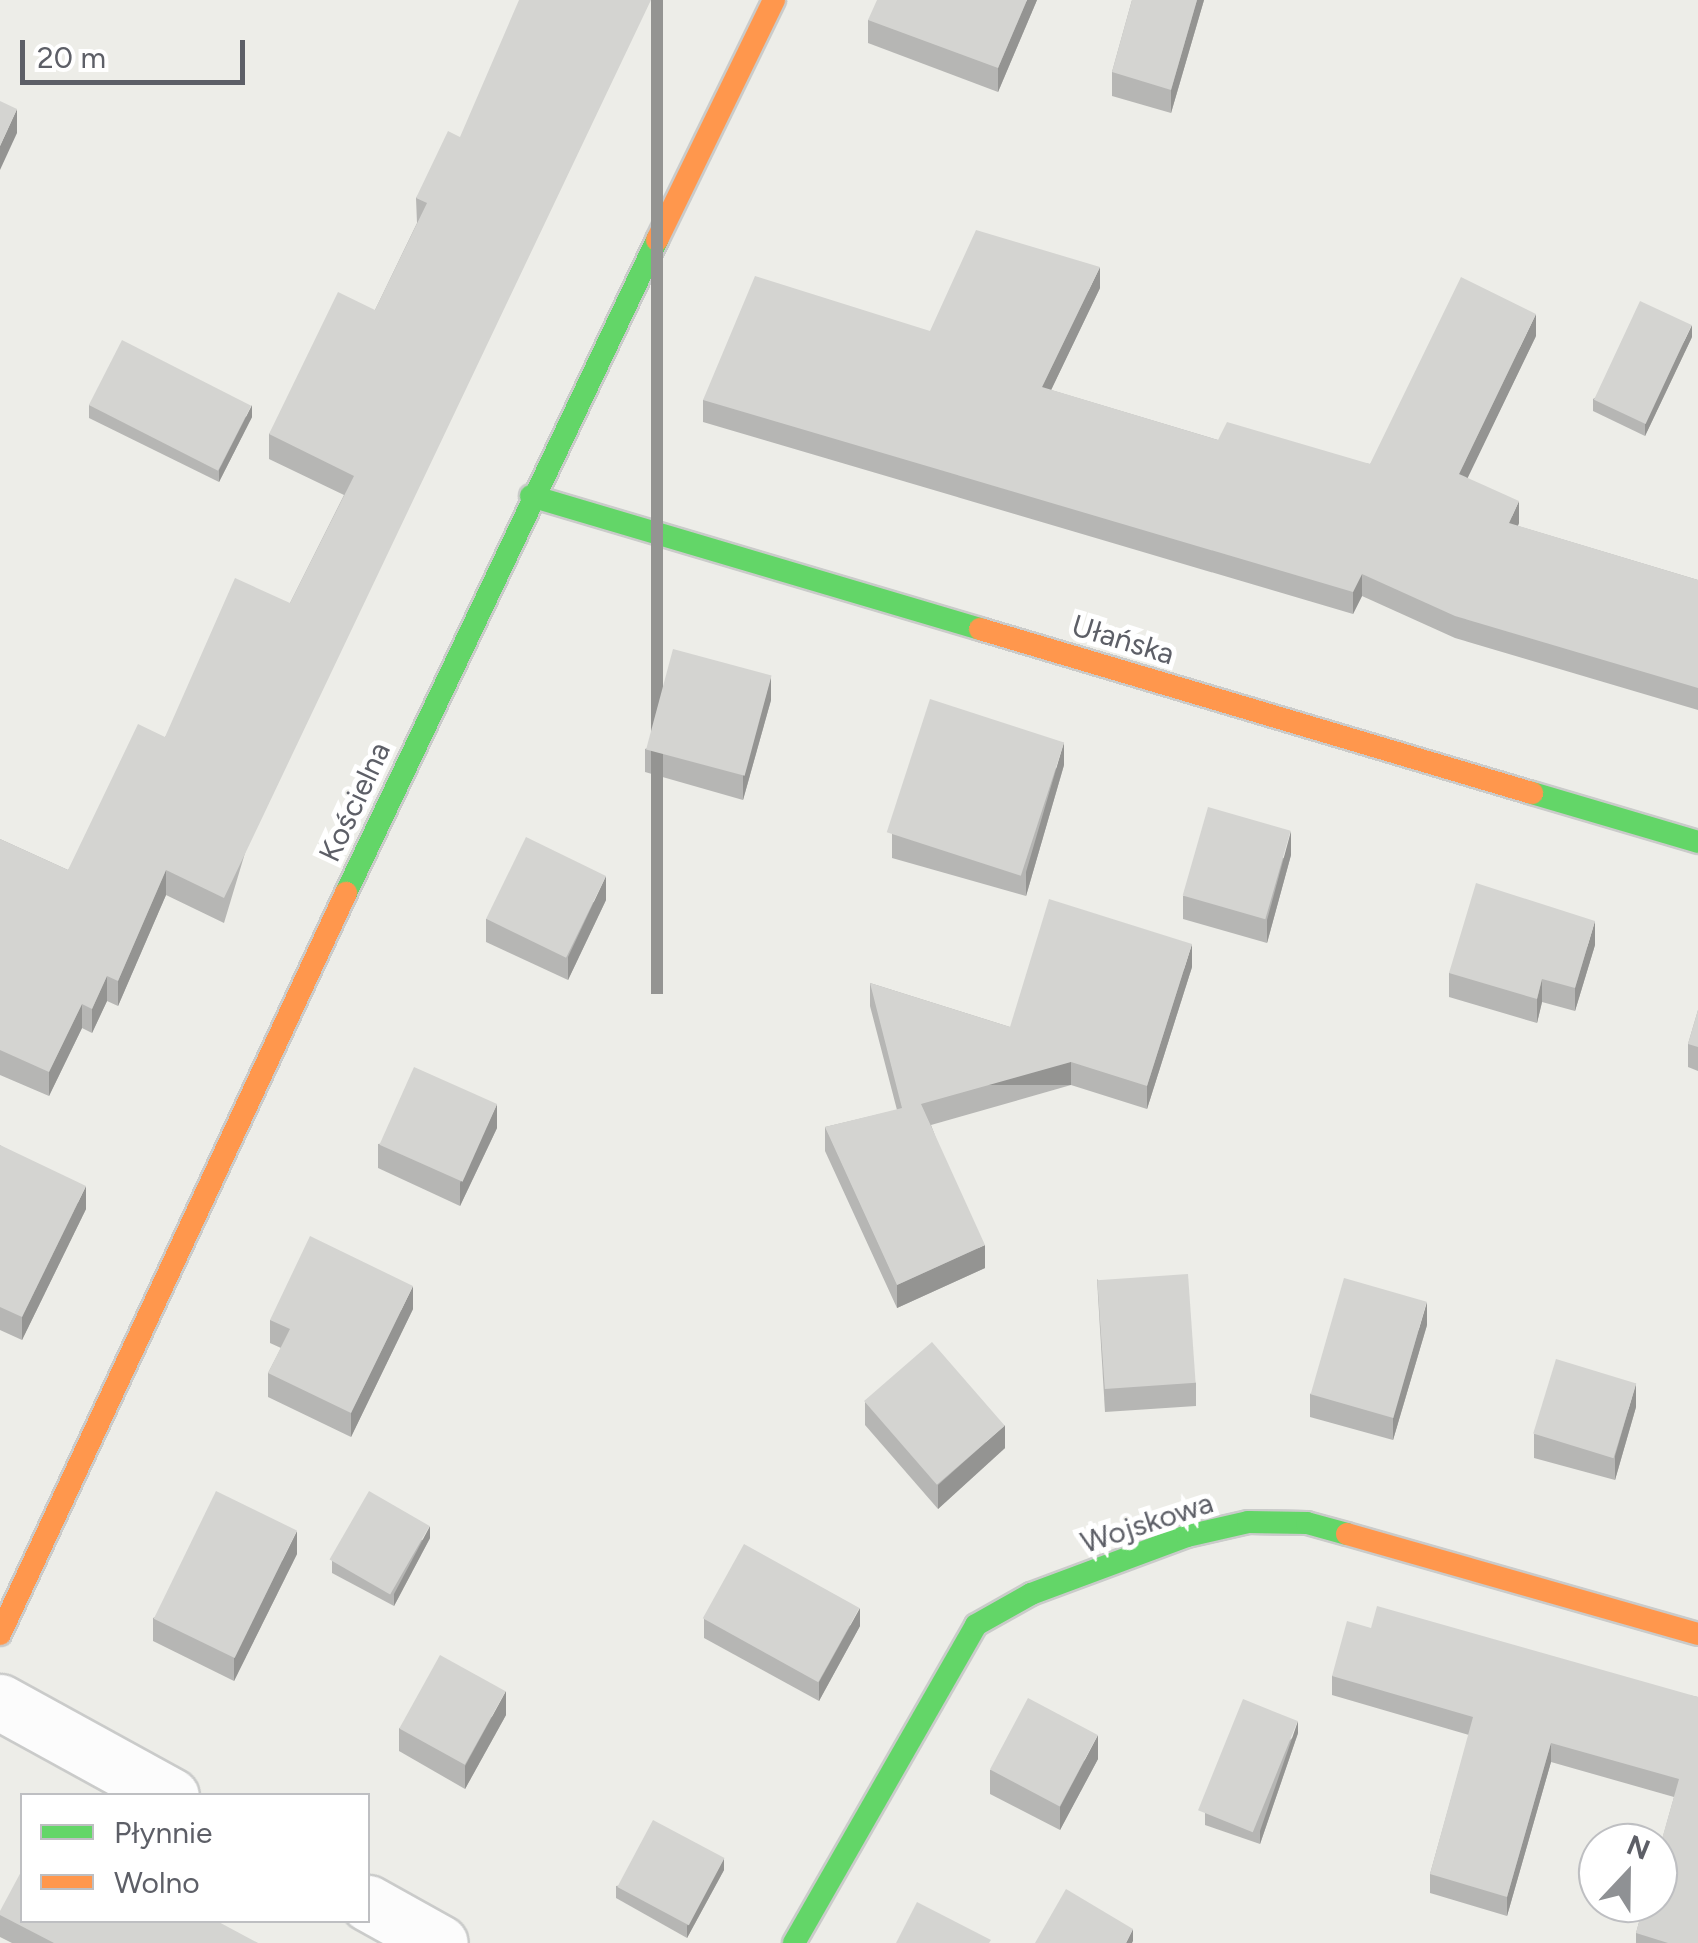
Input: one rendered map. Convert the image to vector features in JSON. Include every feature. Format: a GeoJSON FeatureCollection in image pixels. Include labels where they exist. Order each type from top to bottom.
{"type":"FeatureCollection","features":[{"type":"Feature","properties":{"kind":"street","name":"Kościelna"},"geometry":{"type":"LineString","coordinates":[[0,1634],[531,496],[774,0]]}},
{"type":"Feature","properties":{"kind":"street","name":"Ułańska"},"geometry":{"type":"LineString","coordinates":[[531,496],[1698,842]]}},
{"type":"Feature","properties":{"kind":"street","name":"Wojskowa"},"geometry":{"type":"LineString","coordinates":[[794,1943],[976,1624],[1031,1594],[1187,1536],[1248,1522],[1307,1523],[1698,1634]]}},
{"type":"Feature","properties":{"kind":"street"},"geometry":{"type":"LineString","coordinates":[[0,1702],[166,1793]]}},
{"type":"Feature","properties":{"kind":"street"},"geometry":{"type":"LineString","coordinates":[[370,1904],[440,1943]]}},
{"type":"Feature","properties":{"kind":"building"},"geometry":{"type":"Polygon","coordinates":[[[519,0],[651,0],[224,898],[166,870],[118,981],[107,976],[92,1009],[82,1004],[49,1072],[0,1050],[0,839],[68,870],[138,724],[165,737],[235,578],[290,603],[354,476],[269,434],[338,292],[375,310],[427,203],[416,198],[448,131],[460,137],[519,0]]]}},
{"type":"Feature","properties":{"kind":"building"},"geometry":{"type":"Polygon","coordinates":[[[877,0],[1027,0],[998,68],[868,20],[877,0]]]}},
{"type":"Feature","properties":{"kind":"building"},"geometry":{"type":"Polygon","coordinates":[[[1132,0],[1197,0],[1171,90],[1112,72],[1132,0]]]}},
{"type":"Feature","properties":{"kind":"building"},"geometry":{"type":"Polygon","coordinates":[[[0,101],[17,109],[0,146],[0,101]]]}},
{"type":"Feature","properties":{"kind":"building"},"geometry":{"type":"Polygon","coordinates":[[[976,230],[1100,267],[1042,387],[1218,440],[1227,422],[1370,464],[1461,277],[1536,314],[1459,474],[1519,501],[1509,523],[1698,580],[1698,688],[1455,616],[1362,574],[1353,592],[703,400],[755,276],[930,331],[976,230]]]}},
{"type":"Feature","properties":{"kind":"building"},"geometry":{"type":"Polygon","coordinates":[[[1640,301],[1692,325],[1646,424],[1594,400],[1640,301]]]}},
{"type":"Feature","properties":{"kind":"building"},"geometry":{"type":"Polygon","coordinates":[[[122,340],[251,406],[218,471],[89,405],[122,340]]]}},
{"type":"Feature","properties":{"kind":"building"},"geometry":{"type":"Polygon","coordinates":[[[673,649],[772,675],[745,776],[646,749],[673,649]]]}},
{"type":"Feature","properties":{"kind":"building"},"geometry":{"type":"Polygon","coordinates":[[[930,699],[1064,743],[1021,876],[887,832],[930,699]]]}},
{"type":"Feature","properties":{"kind":"building"},"geometry":{"type":"Polygon","coordinates":[[[1208,807],[1291,831],[1265,919],[1183,895],[1208,807]]]}},
{"type":"Feature","properties":{"kind":"building"},"geometry":{"type":"Polygon","coordinates":[[[526,837],[606,876],[566,958],[486,919],[526,837]]]}},
{"type":"Feature","properties":{"kind":"building"},"geometry":{"type":"Polygon","coordinates":[[[1476,883],[1595,921],[1575,988],[1542,979],[1537,999],[1449,973],[1476,883]]]}},
{"type":"Feature","properties":{"kind":"building"},"geometry":{"type":"Polygon","coordinates":[[[1049,899],[1192,944],[1147,1086],[1071,1062],[921,1104],[985,1245],[897,1285],[825,1127],[902,1108],[870,983],[1010,1027],[1049,899]]]}},
{"type":"Feature","properties":{"kind":"building"},"geometry":{"type":"Polygon","coordinates":[[[1698,1010],[1698,1047],[1688,1044],[1698,1010]]]}},
{"type":"Feature","properties":{"kind":"building"},"geometry":{"type":"Polygon","coordinates":[[[414,1067],[497,1104],[463,1182],[379,1145],[414,1067]]]}},
{"type":"Feature","properties":{"kind":"building"},"geometry":{"type":"Polygon","coordinates":[[[0,1145],[86,1186],[22,1317],[0,1307],[0,1145]]]}},
{"type":"Feature","properties":{"kind":"building"},"geometry":{"type":"Polygon","coordinates":[[[310,1236],[413,1286],[351,1413],[268,1373],[290,1329],[270,1320],[310,1236]]]}},
{"type":"Feature","properties":{"kind":"building"},"geometry":{"type":"Polygon","coordinates":[[[1188,1274],[1196,1383],[1105,1389],[1097,1280],[1188,1274]]]}},
{"type":"Feature","properties":{"kind":"building"},"geometry":{"type":"Polygon","coordinates":[[[1344,1278],[1427,1302],[1393,1418],[1311,1394],[1344,1278]]]}},
{"type":"Feature","properties":{"kind":"building"},"geometry":{"type":"Polygon","coordinates":[[[932,1342],[1005,1426],[937,1485],[864,1401],[932,1342]]]}},
{"type":"Feature","properties":{"kind":"building"},"geometry":{"type":"Polygon","coordinates":[[[1556,1359],[1636,1384],[1614,1458],[1533,1434],[1556,1359]]]}},
{"type":"Feature","properties":{"kind":"building"},"geometry":{"type":"Polygon","coordinates":[[[216,1491],[297,1530],[235,1658],[154,1619],[216,1491]]]}},
{"type":"Feature","properties":{"kind":"building"},"geometry":{"type":"Polygon","coordinates":[[[369,1491],[430,1526],[390,1594],[329,1559],[369,1491]]]}},
{"type":"Feature","properties":{"kind":"building"},"geometry":{"type":"Polygon","coordinates":[[[744,1544],[859,1608],[818,1682],[703,1618],[744,1544]]]}},
{"type":"Feature","properties":{"kind":"building"},"geometry":{"type":"Polygon","coordinates":[[[1377,1606],[1698,1697],[1698,1943],[1668,1943],[1636,1933],[1639,1923],[1678,1923],[1678,1823],[1667,1823],[1679,1779],[1551,1743],[1507,1897],[1430,1874],[1473,1717],[1332,1676],[1347,1621],[1371,1628],[1377,1606]]]}},
{"type":"Feature","properties":{"kind":"building"},"geometry":{"type":"Polygon","coordinates":[[[440,1655],[506,1691],[465,1765],[399,1728],[440,1655]]]}},
{"type":"Feature","properties":{"kind":"building"},"geometry":{"type":"Polygon","coordinates":[[[1028,1698],[1098,1735],[1060,1807],[990,1770],[1028,1698]]]}},
{"type":"Feature","properties":{"kind":"building"},"geometry":{"type":"Polygon","coordinates":[[[1243,1699],[1298,1721],[1253,1832],[1198,1810],[1243,1699]]]}},
{"type":"Feature","properties":{"kind":"building"},"geometry":{"type":"Polygon","coordinates":[[[653,1820],[725,1858],[689,1925],[617,1887],[653,1820]]]}},
{"type":"Feature","properties":{"kind":"building"},"geometry":{"type":"Polygon","coordinates":[[[20,1874],[20,1923],[221,1923],[258,1943],[54,1943],[0,1915],[20,1874]]]}},
{"type":"Feature","properties":{"kind":"building"},"geometry":{"type":"Polygon","coordinates":[[[1066,1889],[1133,1929],[1126,1943],[1035,1943],[1066,1889]]]}},
{"type":"Feature","properties":{"kind":"building"},"geometry":{"type":"Polygon","coordinates":[[[917,1902],[991,1940],[896,1943],[917,1902]]]}},
{"type":"Feature","properties":{"kind":"traffic: fast"},"geometry":{"type":"LineString","coordinates":[[346,893],[657,240]]}},
{"type":"Feature","properties":{"kind":"traffic: fast"},"geometry":{"type":"LineString","coordinates":[[531,496],[980,629]]}},
{"type":"Feature","properties":{"kind":"traffic: fast"},"geometry":{"type":"LineString","coordinates":[[1532,793],[1698,842]]}},
{"type":"Feature","properties":{"kind":"traffic: fast"},"geometry":{"type":"LineString","coordinates":[[794,1943],[976,1625],[1031,1594],[1187,1536],[1248,1522],[1307,1523],[1347,1534]]}},
{"type":"Feature","properties":{"kind":"traffic: slow"},"geometry":{"type":"LineString","coordinates":[[657,240],[774,0]]}},
{"type":"Feature","properties":{"kind":"traffic: slow"},"geometry":{"type":"LineString","coordinates":[[980,629],[1532,793]]}},
{"type":"Feature","properties":{"kind":"traffic: slow"},"geometry":{"type":"LineString","coordinates":[[0,1634],[346,893]]}},
{"type":"Feature","properties":{"kind":"traffic: slow"},"geometry":{"type":"LineString","coordinates":[[1347,1534],[1698,1634]]}}]}
